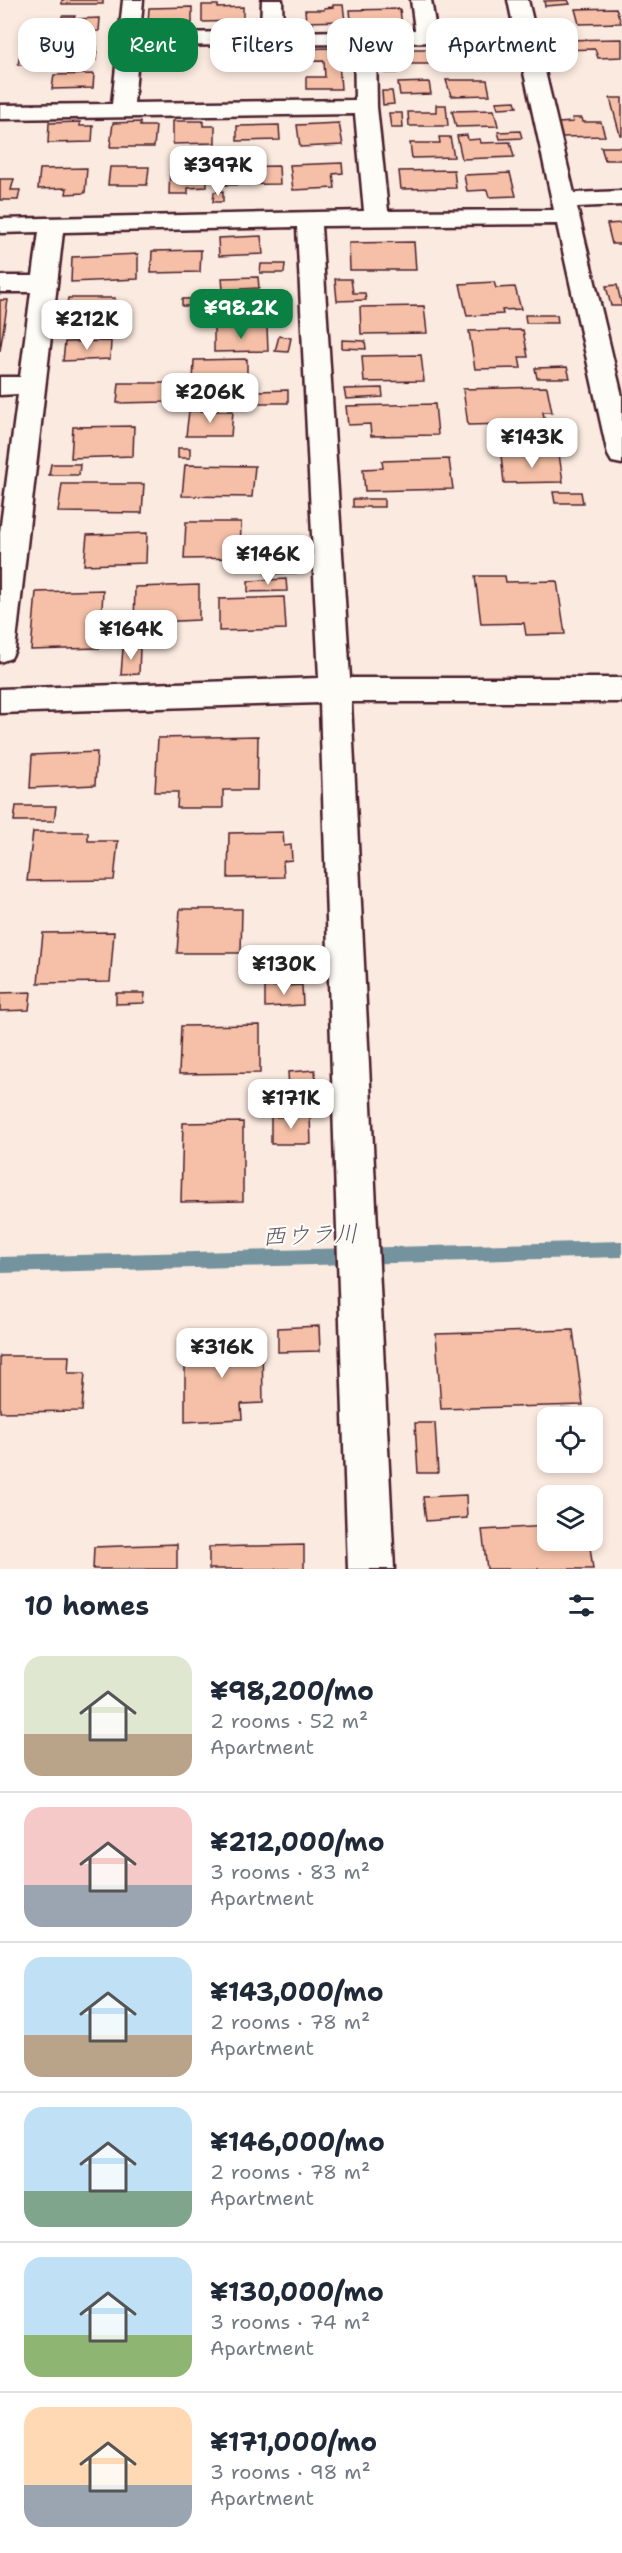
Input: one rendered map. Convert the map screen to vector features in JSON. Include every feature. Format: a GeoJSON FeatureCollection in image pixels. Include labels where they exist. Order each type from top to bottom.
{"type":"FeatureCollection","features":[{"type":"Feature","properties":{"kind":"street"},"geometry":{"type":"LineString","coordinates":[[131,18],[133,0]]}},
{"type":"Feature","properties":{"kind":"street"},"geometry":{"type":"LineString","coordinates":[[272,0],[272,18]]}},
{"type":"Feature","properties":{"kind":"street"},"geometry":{"type":"LineString","coordinates":[[414,36],[426,36],[421,0]]}},
{"type":"Feature","properties":{"kind":"street"},"geometry":{"type":"LineString","coordinates":[[518,0],[522,18]]}},
{"type":"Feature","properties":{"kind":"street"},"geometry":{"type":"LineString","coordinates":[[122,110],[126,72]]}},
{"type":"Feature","properties":{"kind":"street"},"geometry":{"type":"LineString","coordinates":[[366,72],[366,107],[377,218]]}},
{"type":"Feature","properties":{"kind":"street"},"geometry":{"type":"LineString","coordinates":[[534,72],[565,208],[610,343],[622,455]]}},
{"type":"Feature","properties":{"kind":"street"},"geometry":{"type":"LineString","coordinates":[[0,112],[366,107]]}},
{"type":"Feature","properties":{"kind":"street"},"geometry":{"type":"LineString","coordinates":[[0,226],[377,218],[565,208],[622,198]]}},
{"type":"Feature","properties":{"kind":"street"},"geometry":{"type":"LineString","coordinates":[[309,219],[335,690],[371,1569]]}},
{"type":"Feature","properties":{"kind":"street"},"geometry":{"type":"LineString","coordinates":[[0,650],[10,499],[32,386],[52,225]]}},
{"type":"Feature","properties":{"kind":"street"},"geometry":{"type":"LineString","coordinates":[[0,284],[44,284]]}},
{"type":"Feature","properties":{"kind":"street"},"geometry":{"type":"LineString","coordinates":[[0,386],[32,386]]}},
{"type":"Feature","properties":{"kind":"street"},"geometry":{"type":"LineString","coordinates":[[0,702],[335,690],[622,690]]}},
{"type":"Feature","properties":{"kind":"building"},"geometry":{"type":"Polygon","coordinates":[[[62,0],[103,0],[103,4],[62,4],[62,0]]]}},
{"type":"Feature","properties":{"kind":"building"},"geometry":{"type":"Polygon","coordinates":[[[568,0],[570,4],[545,6],[544,1],[568,0]]]}},
{"type":"Feature","properties":{"kind":"building"},"geometry":{"type":"Polygon","coordinates":[[[202,5],[218,5],[218,8],[243,7],[243,18],[210,18],[210,22],[202,22],[202,5]]]}},
{"type":"Feature","properties":{"kind":"building"},"geometry":{"type":"Polygon","coordinates":[[[333,5],[343,5],[345,18],[327,18],[327,21],[315,22],[315,18],[306,18],[305,10],[324,10],[324,8],[333,7],[333,5]]]}},
{"type":"Feature","properties":{"kind":"building"},"geometry":{"type":"Polygon","coordinates":[[[192,7],[192,18],[148,18],[149,8],[192,7]]]}},
{"type":"Feature","properties":{"kind":"building"},"geometry":{"type":"Polygon","coordinates":[[[616,8],[621,23],[579,24],[575,9],[616,8]]]}},
{"type":"Feature","properties":{"kind":"building"},"geometry":{"type":"Polygon","coordinates":[[[400,9],[401,18],[351,18],[350,10],[400,9]]]}},
{"type":"Feature","properties":{"kind":"building"},"geometry":{"type":"Polygon","coordinates":[[[62,16],[75,16],[74,18],[62,18],[62,16]]]}},
{"type":"Feature","properties":{"kind":"building"},"geometry":{"type":"Polygon","coordinates":[[[96,18],[100,18],[99,31],[96,31],[96,18]]]}},
{"type":"Feature","properties":{"kind":"building"},"geometry":{"type":"Polygon","coordinates":[[[622,39],[622,57],[598,58],[595,49],[578,50],[578,40],[622,39]]]}},
{"type":"Feature","properties":{"kind":"building"},"geometry":{"type":"Polygon","coordinates":[[[315,48],[327,48],[327,72],[340,72],[341,89],[306,89],[306,77],[325,77],[324,61],[315,61],[315,48]]]}},
{"type":"Feature","properties":{"kind":"building"},"geometry":{"type":"Polygon","coordinates":[[[414,49],[426,49],[426,64],[414,64],[414,49]]]}},
{"type":"Feature","properties":{"kind":"building"},"geometry":{"type":"Polygon","coordinates":[[[94,74],[93,88],[52,89],[54,75],[94,74]]]}},
{"type":"Feature","properties":{"kind":"building"},"geometry":{"type":"Polygon","coordinates":[[[446,80],[487,80],[490,95],[451,96],[446,80]]]}},
{"type":"Feature","properties":{"kind":"building"},"geometry":{"type":"Polygon","coordinates":[[[429,82],[431,94],[400,95],[398,83],[429,82]]]}},
{"type":"Feature","properties":{"kind":"building"},"geometry":{"type":"Polygon","coordinates":[[[382,91],[392,91],[394,104],[383,105],[382,91]]]}},
{"type":"Feature","properties":{"kind":"building"},"geometry":{"type":"Polygon","coordinates":[[[610,98],[622,98],[622,135],[620,135],[610,98]]]}},
{"type":"Feature","properties":{"kind":"building"},"geometry":{"type":"Polygon","coordinates":[[[515,101],[517,107],[498,108],[496,102],[515,101]]]}},
{"type":"Feature","properties":{"kind":"building"},"geometry":{"type":"Polygon","coordinates":[[[436,105],[446,105],[448,126],[409,126],[408,112],[436,112],[436,105]]]}},
{"type":"Feature","properties":{"kind":"building"},"geometry":{"type":"Polygon","coordinates":[[[494,110],[498,126],[456,127],[452,111],[494,110]]]}},
{"type":"Feature","properties":{"kind":"building"},"geometry":{"type":"Polygon","coordinates":[[[389,113],[402,113],[403,128],[391,128],[389,113]]]}},
{"type":"Feature","properties":{"kind":"building"},"geometry":{"type":"Polygon","coordinates":[[[572,118],[582,118],[583,122],[601,122],[605,136],[561,137],[558,123],[573,122],[572,118]]]}},
{"type":"Feature","properties":{"kind":"building"},"geometry":{"type":"Polygon","coordinates":[[[173,121],[203,121],[203,126],[215,126],[215,143],[173,144],[173,121]]]}},
{"type":"Feature","properties":{"kind":"building"},"geometry":{"type":"Polygon","coordinates":[[[80,122],[80,126],[93,126],[92,142],[48,143],[49,123],[80,122]]]}},
{"type":"Feature","properties":{"kind":"building"},"geometry":{"type":"Polygon","coordinates":[[[140,122],[140,126],[156,126],[154,147],[110,147],[113,123],[140,122]]]}},
{"type":"Feature","properties":{"kind":"building"},"geometry":{"type":"Polygon","coordinates":[[[339,123],[343,145],[300,147],[297,125],[339,123]]]}},
{"type":"Feature","properties":{"kind":"building"},"geometry":{"type":"Polygon","coordinates":[[[279,125],[280,140],[237,141],[237,126],[279,125]]]}},
{"type":"Feature","properties":{"kind":"building"},"geometry":{"type":"Polygon","coordinates":[[[520,131],[522,138],[500,139],[498,132],[520,131]]]}},
{"type":"Feature","properties":{"kind":"building"},"geometry":{"type":"Polygon","coordinates":[[[467,135],[468,140],[480,139],[481,143],[510,142],[514,157],[462,159],[457,136],[467,135]]]}},
{"type":"Feature","properties":{"kind":"building"},"geometry":{"type":"Polygon","coordinates":[[[439,137],[450,137],[454,157],[412,158],[410,143],[440,143],[439,137]]]}},
{"type":"Feature","properties":{"kind":"building"},"geometry":{"type":"Polygon","coordinates":[[[601,147],[622,147],[622,160],[605,160],[601,147]]]}},
{"type":"Feature","properties":{"kind":"building"},"geometry":{"type":"Polygon","coordinates":[[[342,163],[343,173],[333,174],[335,188],[293,190],[290,165],[342,163]]]}},
{"type":"Feature","properties":{"kind":"building"},"geometry":{"type":"Polygon","coordinates":[[[207,166],[207,187],[188,188],[188,194],[169,194],[170,167],[207,166]]]}},
{"type":"Feature","properties":{"kind":"building"},"geometry":{"type":"Polygon","coordinates":[[[279,166],[280,184],[226,185],[226,167],[279,166]]]}},
{"type":"Feature","properties":{"kind":"building"},"geometry":{"type":"Polygon","coordinates":[[[110,167],[149,167],[147,185],[108,185],[110,167]]]}},
{"type":"Feature","properties":{"kind":"building"},"geometry":{"type":"Polygon","coordinates":[[[87,168],[85,193],[66,194],[67,188],[38,189],[40,169],[87,168]]]}},
{"type":"Feature","properties":{"kind":"building"},"geometry":{"type":"Polygon","coordinates":[[[454,170],[456,188],[401,189],[399,171],[454,170]]]}},
{"type":"Feature","properties":{"kind":"building"},"geometry":{"type":"Polygon","coordinates":[[[510,173],[516,196],[489,197],[487,190],[467,191],[464,175],[510,173]]]}},
{"type":"Feature","properties":{"kind":"building"},"geometry":{"type":"Polygon","coordinates":[[[0,179],[14,179],[11,190],[20,190],[18,200],[0,200],[0,179]]]}},
{"type":"Feature","properties":{"kind":"building"},"geometry":{"type":"Polygon","coordinates":[[[223,191],[223,202],[213,202],[214,192],[223,191]]]}},
{"type":"Feature","properties":{"kind":"building"},"geometry":{"type":"Polygon","coordinates":[[[622,223],[622,244],[612,244],[607,224],[622,223]]]}},
{"type":"Feature","properties":{"kind":"building"},"geometry":{"type":"Polygon","coordinates":[[[261,236],[263,254],[219,256],[218,238],[261,236]]]}},
{"type":"Feature","properties":{"kind":"building"},"geometry":{"type":"Polygon","coordinates":[[[414,242],[416,270],[350,270],[349,243],[414,242]]]}},
{"type":"Feature","properties":{"kind":"building"},"geometry":{"type":"Polygon","coordinates":[[[201,250],[200,272],[151,273],[152,251],[201,250]]]}},
{"type":"Feature","properties":{"kind":"building"},"geometry":{"type":"Polygon","coordinates":[[[138,254],[138,279],[71,282],[72,257],[138,254]]]}},
{"type":"Feature","properties":{"kind":"building"},"geometry":{"type":"Polygon","coordinates":[[[261,264],[285,264],[284,273],[260,273],[261,264]]]}},
{"type":"Feature","properties":{"kind":"building"},"geometry":{"type":"Polygon","coordinates":[[[258,277],[259,288],[223,290],[222,278],[258,277]]]}},
{"type":"Feature","properties":{"kind":"building"},"geometry":{"type":"Polygon","coordinates":[[[335,279],[351,279],[353,293],[365,293],[366,300],[337,301],[335,279]]]}},
{"type":"Feature","properties":{"kind":"building"},"geometry":{"type":"Polygon","coordinates":[[[494,282],[496,288],[515,287],[521,309],[502,310],[503,314],[467,316],[460,284],[494,282]]]}},
{"type":"Feature","properties":{"kind":"building"},"geometry":{"type":"Polygon","coordinates":[[[617,285],[622,306],[611,306],[606,286],[617,285]]]}},
{"type":"Feature","properties":{"kind":"building"},"geometry":{"type":"Polygon","coordinates":[[[259,293],[287,293],[287,303],[259,302],[259,293]]]}},
{"type":"Feature","properties":{"kind":"building"},"geometry":{"type":"Polygon","coordinates":[[[68,298],[115,298],[112,320],[65,320],[68,298]]]}},
{"type":"Feature","properties":{"kind":"building"},"geometry":{"type":"Polygon","coordinates":[[[245,298],[245,317],[197,318],[197,306],[182,306],[182,299],[245,298]]]}},
{"type":"Feature","properties":{"kind":"building"},"geometry":{"type":"Polygon","coordinates":[[[0,300],[8,300],[0,351],[0,300]]]}},
{"type":"Feature","properties":{"kind":"building"},"geometry":{"type":"Polygon","coordinates":[[[424,306],[427,333],[361,334],[360,307],[424,306]]]}},
{"type":"Feature","properties":{"kind":"building"},"geometry":{"type":"Polygon","coordinates":[[[525,315],[557,315],[558,323],[526,323],[525,315]]]}},
{"type":"Feature","properties":{"kind":"building"},"geometry":{"type":"Polygon","coordinates":[[[267,327],[268,351],[214,352],[214,328],[267,327]]]}},
{"type":"Feature","properties":{"kind":"building"},"geometry":{"type":"Polygon","coordinates":[[[523,330],[528,357],[519,357],[521,368],[475,369],[469,331],[523,330]]]}},
{"type":"Feature","properties":{"kind":"building"},"geometry":{"type":"Polygon","coordinates":[[[279,336],[291,338],[288,352],[275,351],[279,336]]]}},
{"type":"Feature","properties":{"kind":"building"},"geometry":{"type":"Polygon","coordinates":[[[342,340],[365,341],[366,349],[342,348],[342,340]]]}},
{"type":"Feature","properties":{"kind":"building"},"geometry":{"type":"Polygon","coordinates":[[[111,341],[110,359],[63,361],[65,342],[111,341]]]}},
{"type":"Feature","properties":{"kind":"building"},"geometry":{"type":"Polygon","coordinates":[[[421,355],[424,381],[364,382],[362,356],[421,355]]]}},
{"type":"Feature","properties":{"kind":"building"},"geometry":{"type":"Polygon","coordinates":[[[247,359],[247,382],[193,383],[194,360],[247,359]]]}},
{"type":"Feature","properties":{"kind":"building"},"geometry":{"type":"Polygon","coordinates":[[[567,367],[570,378],[537,378],[535,368],[567,367]]]}},
{"type":"Feature","properties":{"kind":"building"},"geometry":{"type":"Polygon","coordinates":[[[119,383],[167,383],[166,402],[117,403],[119,383]]]}},
{"type":"Feature","properties":{"kind":"building"},"geometry":{"type":"Polygon","coordinates":[[[547,387],[552,412],[543,412],[545,423],[468,425],[463,389],[547,387]]]}},
{"type":"Feature","properties":{"kind":"building"},"geometry":{"type":"Polygon","coordinates":[[[382,388],[383,397],[346,399],[344,389],[382,388]]]}},
{"type":"Feature","properties":{"kind":"building"},"geometry":{"type":"Polygon","coordinates":[[[288,390],[288,403],[258,403],[258,391],[288,390]]]}},
{"type":"Feature","properties":{"kind":"building"},"geometry":{"type":"Polygon","coordinates":[[[435,404],[438,435],[371,436],[370,424],[348,425],[346,406],[435,404]]]}},
{"type":"Feature","properties":{"kind":"building"},"geometry":{"type":"Polygon","coordinates":[[[189,411],[233,411],[231,436],[186,436],[189,411]]]}},
{"type":"Feature","properties":{"kind":"building"},"geometry":{"type":"Polygon","coordinates":[[[134,426],[133,456],[71,458],[73,427],[134,426]]]}},
{"type":"Feature","properties":{"kind":"building"},"geometry":{"type":"Polygon","coordinates":[[[178,448],[190,448],[190,458],[178,458],[178,448]]]}},
{"type":"Feature","properties":{"kind":"building"},"geometry":{"type":"Polygon","coordinates":[[[559,454],[563,482],[504,483],[501,455],[559,454]]]}},
{"type":"Feature","properties":{"kind":"building"},"geometry":{"type":"Polygon","coordinates":[[[449,459],[453,489],[365,491],[363,469],[383,468],[382,461],[449,459]]]}},
{"type":"Feature","properties":{"kind":"building"},"geometry":{"type":"Polygon","coordinates":[[[51,464],[80,464],[79,475],[49,475],[51,464]]]}},
{"type":"Feature","properties":{"kind":"building"},"geometry":{"type":"Polygon","coordinates":[[[185,465],[255,466],[252,497],[182,496],[185,465]]]}},
{"type":"Feature","properties":{"kind":"building"},"geometry":{"type":"Polygon","coordinates":[[[62,484],[144,484],[142,513],[58,512],[62,484]]]}},
{"type":"Feature","properties":{"kind":"building"},"geometry":{"type":"Polygon","coordinates":[[[553,492],[581,492],[583,503],[555,503],[553,492]]]}},
{"type":"Feature","properties":{"kind":"building"},"geometry":{"type":"Polygon","coordinates":[[[353,499],[384,499],[384,507],[353,507],[353,499]]]}},
{"type":"Feature","properties":{"kind":"building"},"geometry":{"type":"Polygon","coordinates":[[[186,522],[241,522],[240,558],[184,559],[186,522]]]}},
{"type":"Feature","properties":{"kind":"building"},"geometry":{"type":"Polygon","coordinates":[[[147,533],[146,563],[84,565],[87,535],[147,533]]]}},
{"type":"Feature","properties":{"kind":"building"},"geometry":{"type":"Polygon","coordinates":[[[296,563],[296,573],[265,574],[265,564],[296,563]]]}},
{"type":"Feature","properties":{"kind":"building"},"geometry":{"type":"Polygon","coordinates":[[[475,576],[505,576],[506,582],[557,581],[565,634],[526,635],[524,623],[481,624],[475,576]]]}},
{"type":"Feature","properties":{"kind":"building"},"geometry":{"type":"Polygon","coordinates":[[[286,579],[287,591],[248,592],[248,581],[286,579]]]}},
{"type":"Feature","properties":{"kind":"building"},"geometry":{"type":"Polygon","coordinates":[[[199,585],[199,620],[134,623],[135,587],[199,585]]]}},
{"type":"Feature","properties":{"kind":"building"},"geometry":{"type":"Polygon","coordinates":[[[103,590],[100,648],[31,650],[36,592],[103,590]]]}},
{"type":"Feature","properties":{"kind":"building"},"geometry":{"type":"Polygon","coordinates":[[[284,597],[286,629],[219,631],[219,599],[284,597]]]}},
{"type":"Feature","properties":{"kind":"building"},"geometry":{"type":"Polygon","coordinates":[[[123,648],[140,648],[139,674],[121,675],[123,648]]]}},
{"type":"Feature","properties":{"kind":"building"},"geometry":{"type":"Polygon","coordinates":[[[258,736],[257,790],[223,790],[223,808],[177,808],[178,792],[155,792],[158,738],[258,736]]]}},
{"type":"Feature","properties":{"kind":"building"},"geometry":{"type":"Polygon","coordinates":[[[97,752],[95,785],[30,788],[32,755],[97,752]]]}},
{"type":"Feature","properties":{"kind":"building"},"geometry":{"type":"Polygon","coordinates":[[[16,806],[56,806],[54,821],[14,821],[16,806]]]}},
{"type":"Feature","properties":{"kind":"building"},"geometry":{"type":"Polygon","coordinates":[[[33,832],[88,832],[88,841],[118,841],[114,880],[27,881],[33,832]]]}},
{"type":"Feature","properties":{"kind":"building"},"geometry":{"type":"Polygon","coordinates":[[[283,832],[284,846],[291,845],[292,860],[283,861],[284,877],[228,878],[229,833],[283,832]]]}},
{"type":"Feature","properties":{"kind":"building"},"geometry":{"type":"Polygon","coordinates":[[[180,909],[242,909],[241,953],[177,953],[180,909]]]}},
{"type":"Feature","properties":{"kind":"building"},"geometry":{"type":"Polygon","coordinates":[[[114,932],[110,982],[38,983],[43,933],[114,932]]]}},
{"type":"Feature","properties":{"kind":"building"},"geometry":{"type":"Polygon","coordinates":[[[302,985],[303,1005],[265,1007],[265,987],[302,985]]]}},
{"type":"Feature","properties":{"kind":"building"},"geometry":{"type":"Polygon","coordinates":[[[31,992],[29,1010],[0,1011],[0,993],[31,992]]]}},
{"type":"Feature","properties":{"kind":"building"},"geometry":{"type":"Polygon","coordinates":[[[116,993],[145,993],[144,1003],[116,1004],[116,993]]]}},
{"type":"Feature","properties":{"kind":"building"},"geometry":{"type":"Polygon","coordinates":[[[260,1025],[260,1073],[179,1074],[181,1026],[260,1025]]]}},
{"type":"Feature","properties":{"kind":"building"},"geometry":{"type":"Polygon","coordinates":[[[315,1070],[318,1104],[290,1107],[288,1072],[315,1070]]]}},
{"type":"Feature","properties":{"kind":"building"},"geometry":{"type":"Polygon","coordinates":[[[310,1116],[311,1144],[271,1144],[271,1117],[310,1116]]]}},
{"type":"Feature","properties":{"kind":"building"},"geometry":{"type":"Polygon","coordinates":[[[243,1122],[243,1201],[181,1202],[183,1123],[243,1122]]]}},
{"type":"Feature","properties":{"kind":"building"},"geometry":{"type":"Polygon","coordinates":[[[319,1326],[320,1351],[278,1352],[278,1328],[319,1326]]]}},
{"type":"Feature","properties":{"kind":"building"},"geometry":{"type":"Polygon","coordinates":[[[573,1330],[583,1405],[441,1409],[436,1334],[573,1330]]]}},
{"type":"Feature","properties":{"kind":"building"},"geometry":{"type":"Polygon","coordinates":[[[262,1340],[263,1403],[241,1404],[242,1419],[185,1422],[185,1344],[262,1340]]]}},
{"type":"Feature","properties":{"kind":"building"},"geometry":{"type":"Polygon","coordinates":[[[0,1356],[69,1356],[68,1373],[85,1373],[82,1411],[0,1412],[0,1356]]]}},
{"type":"Feature","properties":{"kind":"building"},"geometry":{"type":"Polygon","coordinates":[[[415,1423],[435,1423],[438,1473],[418,1473],[415,1423]]]}},
{"type":"Feature","properties":{"kind":"building"},"geometry":{"type":"Polygon","coordinates":[[[466,1495],[467,1518],[426,1521],[423,1497],[466,1495]]]}},
{"type":"Feature","properties":{"kind":"building"},"geometry":{"type":"Polygon","coordinates":[[[537,1527],[537,1551],[591,1551],[593,1569],[487,1569],[482,1530],[537,1527]]]}},
{"type":"Feature","properties":{"kind":"building"},"geometry":{"type":"Polygon","coordinates":[[[177,1544],[177,1569],[93,1569],[94,1547],[177,1544]]]}},
{"type":"Feature","properties":{"kind":"building"},"geometry":{"type":"Polygon","coordinates":[[[304,1545],[304,1569],[209,1569],[209,1547],[304,1545]]]}},
{"type":"Feature","properties":{"kind":"waterway","name":"西ウラ川"},"geometry":{"type":"LineString","coordinates":[[0,1265],[622,1249]]}}]}
